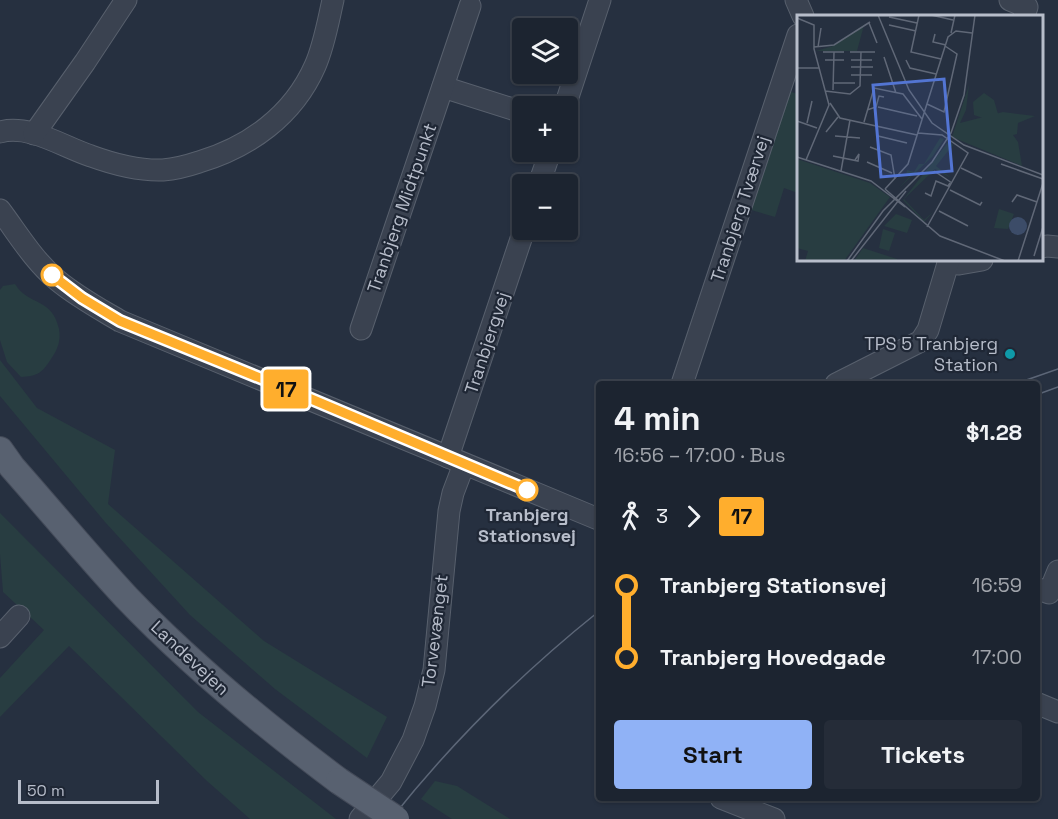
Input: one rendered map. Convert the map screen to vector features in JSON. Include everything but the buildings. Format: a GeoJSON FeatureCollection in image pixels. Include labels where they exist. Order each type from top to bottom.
{"type":"FeatureCollection","features":[{"type":"Feature","properties":{"kind":"main road","name":"Landevejen"},"geometry":{"type":"LineString","coordinates":[[4,458],[126,596],[178,648],[288,743],[396,819]]}},
{"type":"Feature","properties":{"kind":"street"},"geometry":{"type":"LineString","coordinates":[[34,134],[126,0]]}},
{"type":"Feature","properties":{"kind":"street"},"geometry":{"type":"LineString","coordinates":[[0,132],[9,129],[24,130],[91,156],[123,166],[143,169],[163,170],[184,167],[211,158],[244,144],[265,130],[293,103],[315,66],[333,0]]}},
{"type":"Feature","properties":{"kind":"street"},"geometry":{"type":"LineString","coordinates":[[568,96],[600,0]]}},
{"type":"Feature","properties":{"kind":"street"},"geometry":{"type":"LineString","coordinates":[[796,0],[803,15]]}},
{"type":"Feature","properties":{"kind":"street"},"geometry":{"type":"LineString","coordinates":[[1010,0],[1027,7],[1024,15]]}},
{"type":"Feature","properties":{"kind":"street","name":"Tranbjerg Midtpunkt"},"geometry":{"type":"LineString","coordinates":[[361,329],[470,6]]}},
{"type":"Feature","properties":{"kind":"street","name":"Tranbjerg Tværvej"},"geometry":{"type":"LineString","coordinates":[[683,381],[797,38]]}},
{"type":"Feature","properties":{"kind":"street"},"geometry":{"type":"LineString","coordinates":[[443,87],[512,109]]}},
{"type":"Feature","properties":{"kind":"street"},"geometry":{"type":"LineString","coordinates":[[0,210],[34,256],[55,278],[120,321],[596,518]]}},
{"type":"Feature","properties":{"kind":"street","name":"Tranbjergvej"},"geometry":{"type":"LineString","coordinates":[[456,460],[521,240]]}},
{"type":"Feature","properties":{"kind":"street"},"geometry":{"type":"LineString","coordinates":[[1043,247],[1058,247]]}},
{"type":"Feature","properties":{"kind":"street"},"geometry":{"type":"LineString","coordinates":[[842,381],[921,341],[928,330],[949,261],[959,264],[976,261]]}},
{"type":"Feature","properties":{"kind":"street","name":"Torvevænget"},"geometry":{"type":"LineString","coordinates":[[360,819],[391,782],[413,740],[425,706],[434,670],[456,460]]}},
{"type":"Feature","properties":{"kind":"street"},"geometry":{"type":"LineString","coordinates":[[1040,590],[1049,593],[1057,575]]}},
{"type":"Feature","properties":{"kind":"street"},"geometry":{"type":"LineString","coordinates":[[0,638],[20,616]]}},
{"type":"Feature","properties":{"kind":"street"},"geometry":{"type":"LineString","coordinates":[[1040,705],[1058,712]]}},
{"type":"Feature","properties":{"kind":"street"},"geometry":{"type":"LineString","coordinates":[[729,801],[774,819]]}},
{"type":"Feature","properties":{"kind":"green space"},"geometry":{"type":"Polygon","coordinates":[[[788,91],[797,94],[797,193],[784,188],[775,217],[748,209],[788,91]]]}},
{"type":"Feature","properties":{"kind":"green space"},"geometry":{"type":"Polygon","coordinates":[[[15,284],[26,296],[45,306],[51,312],[56,319],[60,333],[57,348],[48,364],[36,375],[27,377],[21,377],[7,362],[0,340],[0,290],[3,286],[15,284]]]}},
{"type":"Feature","properties":{"kind":"green space"},"geometry":{"type":"Polygon","coordinates":[[[0,360],[37,408],[115,450],[108,504],[264,641],[387,717],[367,758],[275,689],[190,615],[105,522],[0,396],[0,360]]]}},
{"type":"Feature","properties":{"kind":"green space"},"geometry":{"type":"Polygon","coordinates":[[[0,513],[198,712],[336,819],[250,819],[207,781],[69,646],[0,717],[0,678],[44,630],[3,592],[0,513]]]}},
{"type":"Feature","properties":{"kind":"green space"},"geometry":{"type":"Polygon","coordinates":[[[435,781],[457,786],[510,819],[452,819],[421,799],[435,781]]]}},
{"type":"Feature","properties":{"kind":"tram line"},"geometry":{"type":"LineString","coordinates":[[1024,381],[1058,369]]}},
{"type":"Feature","properties":{"kind":"tram line"},"geometry":{"type":"LineString","coordinates":[[1040,394],[1058,387]]}},
{"type":"Feature","properties":{"kind":"tram line"},"geometry":{"type":"LineString","coordinates":[[391,819],[463,736],[542,659],[596,614]]}},
{"type":"Feature","properties":{"kind":"bus line","name":"17"},"geometry":{"type":"LineString","coordinates":[[52,275],[82,298],[120,321],[527,490]]}},
{"type":"Feature","properties":{"kind":"place","name":"TPS 5 Tranbjerg Station"},"geometry":{"type":"Point","coordinates":[1010,354]}},
{"type":"Feature","properties":{"kind":"place","name":"Tranbjerg Stationsvej"},"geometry":{"type":"Point","coordinates":[527,490]}}]}
